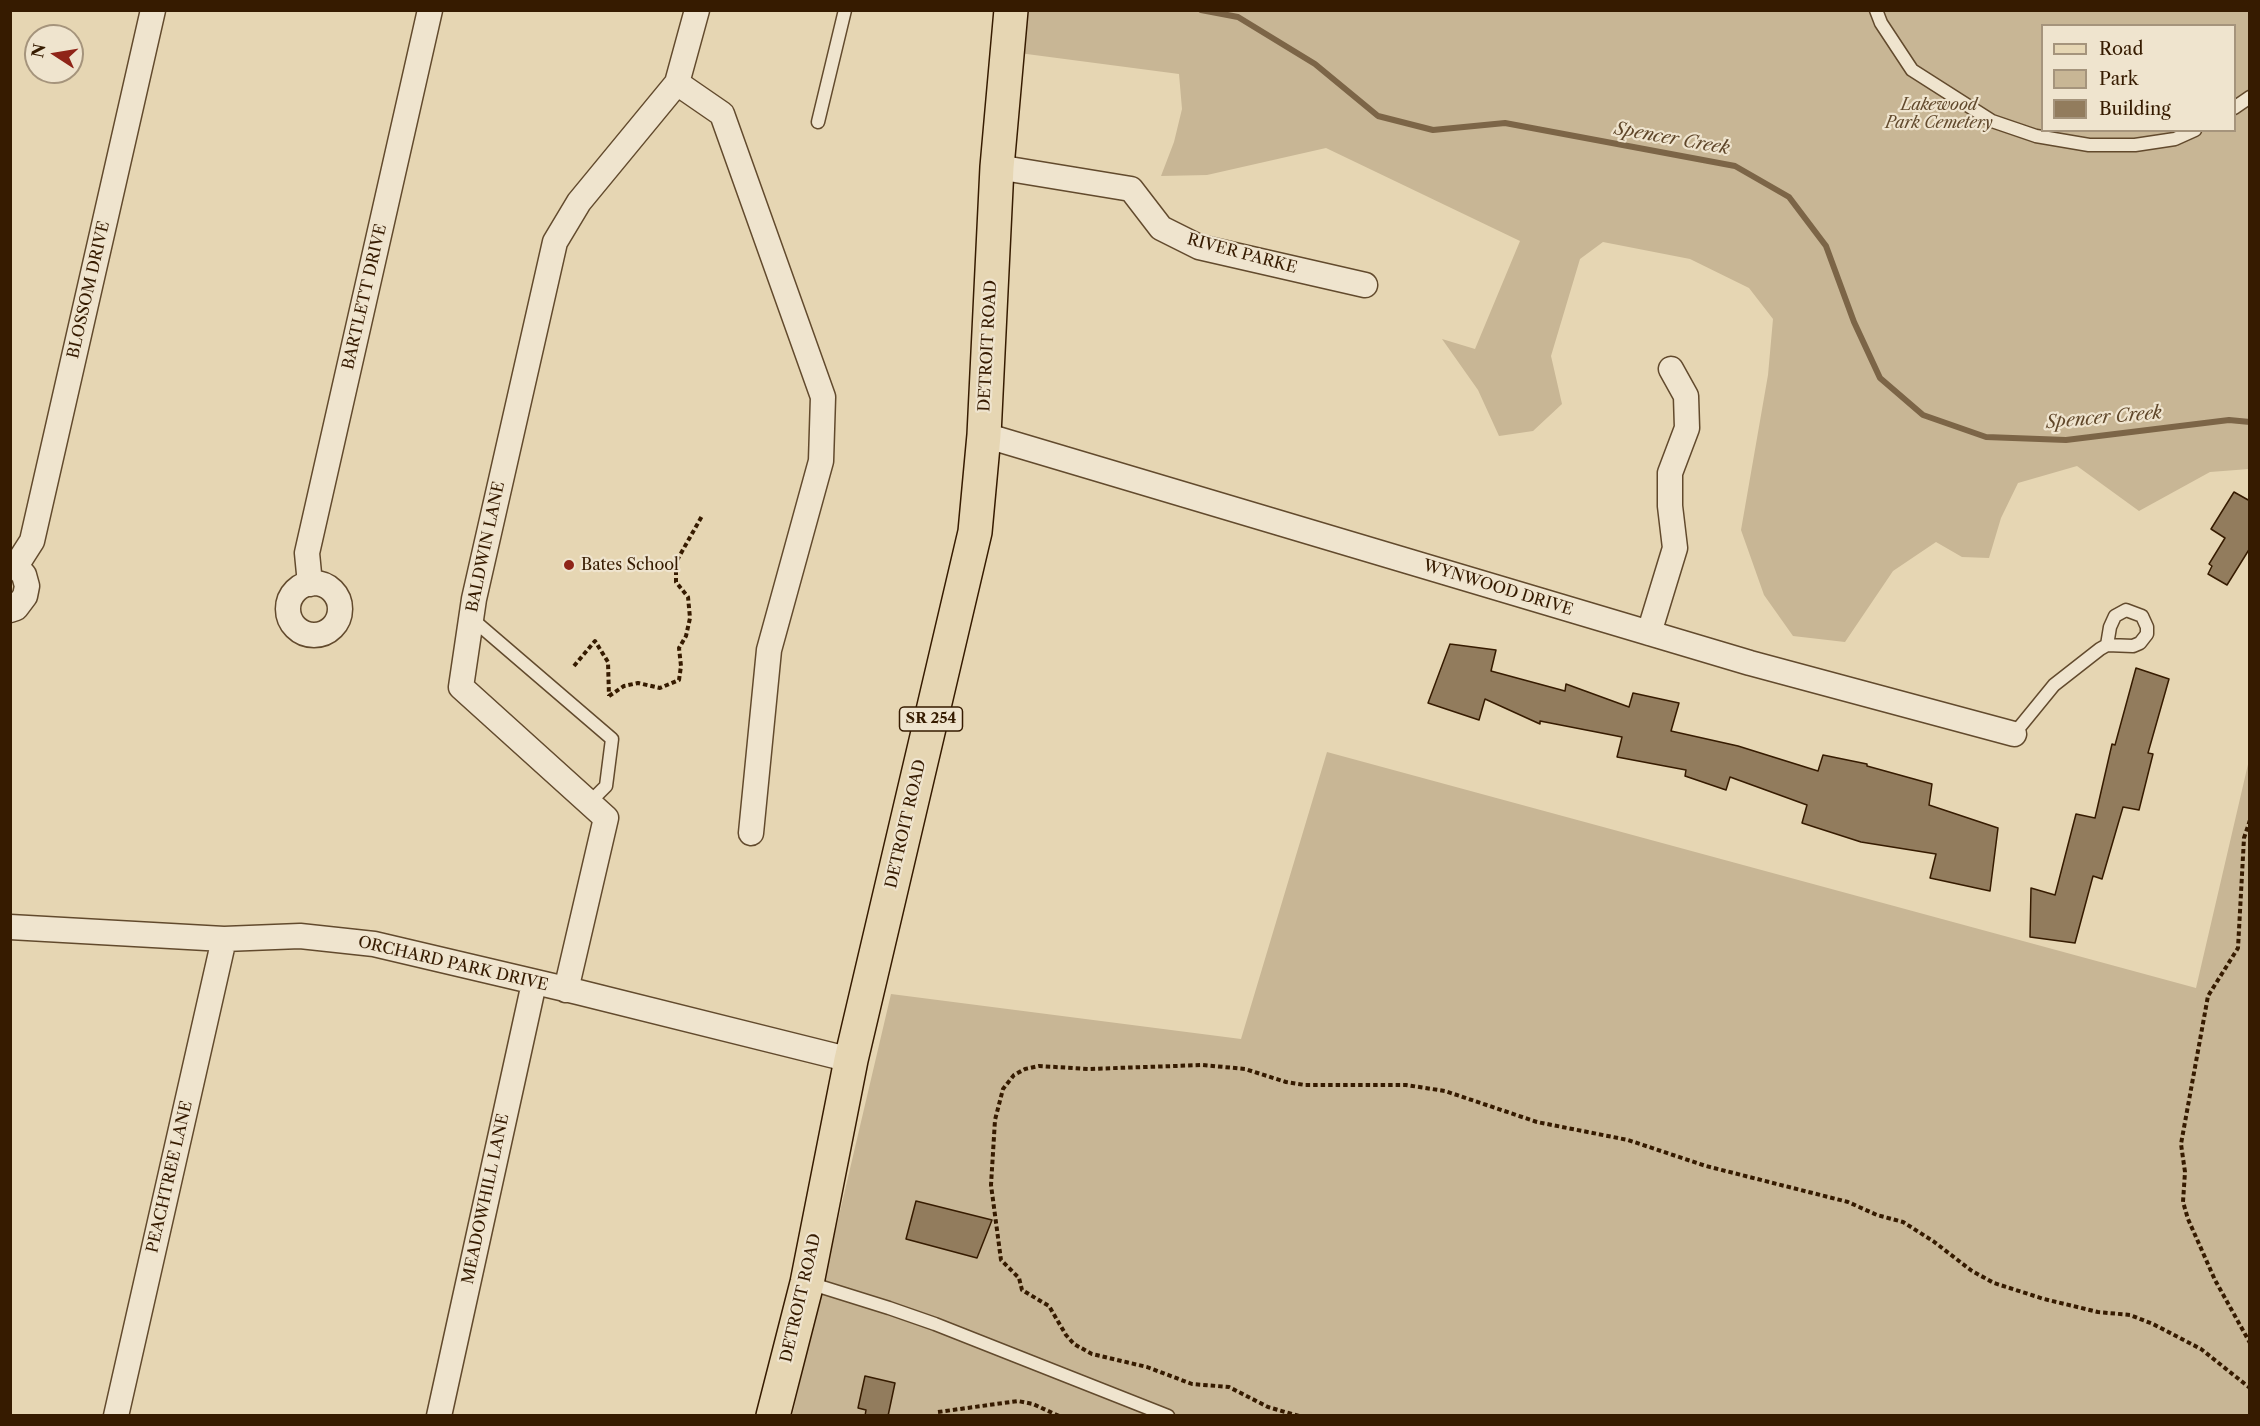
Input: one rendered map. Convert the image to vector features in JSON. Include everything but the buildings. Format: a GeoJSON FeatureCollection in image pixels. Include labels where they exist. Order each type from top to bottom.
{"type":"FeatureCollection","features":[{"type":"Feature","properties":{"kind":"main road","name":"DETROIT ROAD"},"geometry":{"type":"LineString","coordinates":[[774,1416],[807,1283],[851,1060],[975,532],[984,435],[997,167],[1011,10]]}},
{"type":"Feature","properties":{"kind":"street","name":"BLOSSOM DRIVE"},"geometry":{"type":"LineString","coordinates":[[14,564],[32,541],[153,10]]}},
{"type":"Feature","properties":{"kind":"street","name":"BARTLETT DRIVE"},"geometry":{"type":"LineString","coordinates":[[310,584],[307,553],[430,10]]}},
{"type":"Feature","properties":{"kind":"street","name":"BALDWIN LANE"},"geometry":{"type":"LineString","coordinates":[[566,990],[606,818],[461,687],[471,618],[555,242],[579,202],[677,83],[697,10]]}},
{"type":"Feature","properties":{"kind":"street"},"geometry":{"type":"LineString","coordinates":[[677,83],[722,114],[823,397],[821,460],[769,650],[751,834]]}},
{"type":"Feature","properties":{"kind":"street","name":"RIVER PARKE"},"geometry":{"type":"LineString","coordinates":[[997,167],[1131,189],[1161,228],[1199,247],[1365,285]]}},
{"type":"Feature","properties":{"kind":"street"},"geometry":{"type":"LineString","coordinates":[[1649,633],[1675,548],[1670,506],[1670,473],[1687,428],[1686,396],[1671,369]]}},
{"type":"Feature","properties":{"kind":"street","name":"WYNWOOD DRIVE"},"geometry":{"type":"LineString","coordinates":[[984,435],[1750,663],[2014,734]]}},
{"type":"Feature","properties":{"kind":"street"},"geometry":{"type":"LineString","coordinates":[[10,610],[16,608],[25,596],[27,586],[24,575],[14,564]]}},
{"type":"Feature","properties":{"kind":"street","name":"ORCHARD PARK DRIVE"},"geometry":{"type":"LineString","coordinates":[[10,927],[224,939],[300,936],[374,944],[851,1060]]}},
{"type":"Feature","properties":{"kind":"street","name":"PEACHTREE LANE"},"geometry":{"type":"LineString","coordinates":[[117,1416],[224,939]]}},
{"type":"Feature","properties":{"kind":"street","name":"MEADOWHILL LANE"},"geometry":{"type":"LineString","coordinates":[[439,1416],[534,983]]}},
{"type":"Feature","properties":{"kind":"lane"},"geometry":{"type":"LineString","coordinates":[[818,122],[845,10]]}},
{"type":"Feature","properties":{"kind":"lane"},"geometry":{"type":"LineString","coordinates":[[1876,10],[1881,23],[1912,70],[1992,121],[2036,136],[2089,145],[2135,145],[2175,139],[2191,132]]}},
{"type":"Feature","properties":{"kind":"lane"},"geometry":{"type":"LineString","coordinates":[[2236,107],[2250,97]]}},
{"type":"Feature","properties":{"kind":"lane"},"geometry":{"type":"LineString","coordinates":[[471,618],[612,739],[606,786],[590,802]]}},
{"type":"Feature","properties":{"kind":"lane"},"geometry":{"type":"LineString","coordinates":[[2014,734],[2054,685],[2107,645]]}},
{"type":"Feature","properties":{"kind":"lane"},"geometry":{"type":"LineString","coordinates":[[807,1283],[935,1324],[1168,1416]]}},
{"type":"Feature","properties":{"kind":"path"},"geometry":{"type":"LineString","coordinates":[[574,666],[595,641],[608,662],[609,696],[624,686],[638,683],[660,688],[679,680],[681,666],[679,648],[686,636],[690,618],[688,597],[676,582],[676,562],[702,516]]}},
{"type":"Feature","properties":{"kind":"path"},"geometry":{"type":"LineString","coordinates":[[2250,820],[2244,838],[2238,948],[2208,996],[2181,1144],[2185,1172],[2183,1202],[2188,1219],[2219,1288],[2250,1343]]}},
{"type":"Feature","properties":{"kind":"path"},"geometry":{"type":"LineString","coordinates":[[1299,1416],[1268,1407],[1229,1387],[1192,1384],[1147,1367],[1092,1354],[1074,1344],[1049,1306],[1022,1290],[1019,1278],[1001,1260],[991,1185],[996,1113],[1003,1089],[1014,1075],[1025,1069],[1039,1066],[1088,1069],[1203,1065],[1245,1069],[1297,1084],[1406,1085],[1439,1090],[1537,1122],[1628,1140],[1706,1166],[1848,1202],[1876,1215],[1903,1221],[1971,1271],[1994,1283],[2051,1301],[2098,1312],[2130,1315],[2153,1324],[2201,1349],[2250,1388]]}},
{"type":"Feature","properties":{"kind":"path"},"geometry":{"type":"LineString","coordinates":[[938,1412],[1003,1401],[1018,1401],[1032,1404],[1059,1416]]}},
{"type":"Feature","properties":{"kind":"green space","name":"Lakewood Park Cemetery"},"geometry":{"type":"Polygon","coordinates":[[[1024,10],[2249,11],[2249,469],[2210,472],[2139,511],[2077,466],[2018,483],[2001,518],[1989,558],[1962,557],[1936,542],[1893,571],[1845,642],[1793,636],[1764,595],[1741,530],[1768,375],[1773,319],[1749,288],[1690,259],[1603,242],[1580,259],[1551,356],[1562,404],[1533,431],[1499,436],[1478,390],[1442,339],[1475,349],[1520,241],[1326,148],[1207,175],[1161,176],[1174,142],[1182,109],[1179,74],[1019,53],[1024,10]]]}},
{"type":"Feature","properties":{"kind":"green space"},"geometry":{"type":"Polygon","coordinates":[[[1327,752],[2196,988],[2249,760],[2249,1415],[792,1416],[891,994],[1241,1039],[1327,752]]]}},
{"type":"Feature","properties":{"kind":"waterway","name":"Spencer Creek"},"geometry":{"type":"LineString","coordinates":[[1201,10],[1238,17],[1315,64],[1378,116],[1433,130],[1505,123],[1735,166],[1789,197],[1826,246],[1854,322],[1880,378],[1923,415],[1986,437],[2066,440],[2229,420],[2250,422]]}},
{"type":"Feature","properties":{"kind":"place","name":"Bates School"},"geometry":{"type":"Point","coordinates":[569,565]}}]}
